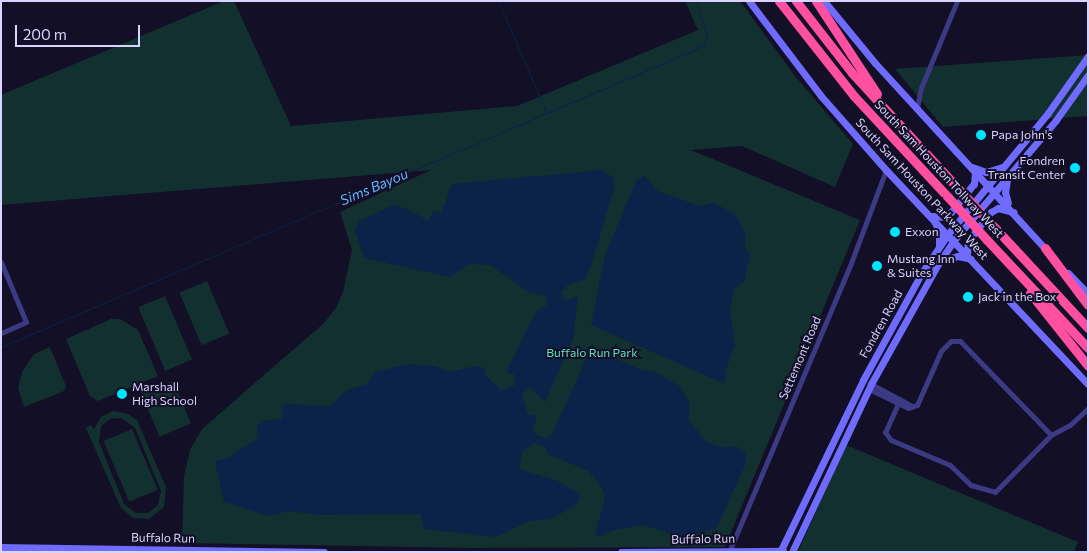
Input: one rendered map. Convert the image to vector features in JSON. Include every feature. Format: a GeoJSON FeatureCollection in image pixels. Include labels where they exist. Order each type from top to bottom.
{"type":"FeatureCollection","features":[{"type":"Feature","properties":{"kind":"highway"},"geometry":{"type":"LineString","coordinates":[[772,1],[833,72]]}},
{"type":"Feature","properties":{"kind":"highway","name":"South Sam Houston Tollway West"},"geometry":{"type":"LineString","coordinates":[[779,1],[833,72],[1088,348]]}},
{"type":"Feature","properties":{"kind":"highway","name":"South Sam Houston Tollway West"},"geometry":{"type":"LineString","coordinates":[[796,1],[831,48],[905,132],[1088,328]]}},
{"type":"Feature","properties":{"kind":"highway"},"geometry":{"type":"LineString","coordinates":[[816,1],[843,47],[905,132]]}},
{"type":"Feature","properties":{"kind":"highway"},"geometry":{"type":"LineString","coordinates":[[1045,248],[1088,305]]}},
{"type":"Feature","properties":{"kind":"highway"},"geometry":{"type":"LineString","coordinates":[[1013,268],[1088,366]]}},
{"type":"Feature","properties":{"kind":"main road","name":"South Sam Houston Parkway West"},"geometry":{"type":"LineString","coordinates":[[749,1],[822,96],[886,170],[932,216],[1088,384]]}},
{"type":"Feature","properties":{"kind":"main road"},"geometry":{"type":"LineString","coordinates":[[824,1],[975,173],[995,192],[1088,294]]}},
{"type":"Feature","properties":{"kind":"main road","name":"Fondren Road"},"geometry":{"type":"LineString","coordinates":[[782,551],[862,383],[911,300],[938,249],[948,234],[1048,113],[1088,56]]}},
{"type":"Feature","properties":{"kind":"main road","name":"Fondren Road"},"geometry":{"type":"LineString","coordinates":[[792,552],[911,300],[954,240],[1056,120],[1088,75]]}},
{"type":"Feature","properties":{"kind":"main road"},"geometry":{"type":"LineString","coordinates":[[1048,113],[1056,120]]}},
{"type":"Feature","properties":{"kind":"main road"},"geometry":{"type":"LineString","coordinates":[[968,164],[986,172],[1004,166]]}},
{"type":"Feature","properties":{"kind":"main road"},"geometry":{"type":"LineString","coordinates":[[938,249],[939,231],[932,216],[944,217],[951,212],[974,184],[975,173]]}},
{"type":"Feature","properties":{"kind":"main road"},"geometry":{"type":"LineString","coordinates":[[1008,177],[1006,199],[1013,212]]}},
{"type":"Feature","properties":{"kind":"main road"},"geometry":{"type":"LineString","coordinates":[[940,261],[958,256],[969,257],[968,241],[991,212],[998,208],[1013,212]]}},
{"type":"Feature","properties":{"kind":"main road"},"geometry":{"type":"LineString","coordinates":[[862,383],[870,387]]}},
{"type":"Feature","properties":{"kind":"main road"},"geometry":{"type":"LineString","coordinates":[[831,446],[839,450]]}},
{"type":"Feature","properties":{"kind":"main road"},"geometry":{"type":"LineString","coordinates":[[804,503],[813,507]]}},
{"type":"Feature","properties":{"kind":"main road","name":"Buffalo Run"},"geometry":{"type":"LineString","coordinates":[[1,547],[324,552]]}},
{"type":"Feature","properties":{"kind":"main road","name":"Buffalo Run"},"geometry":{"type":"LineString","coordinates":[[621,552],[782,551]]}},
{"type":"Feature","properties":{"kind":"street"},"geometry":{"type":"LineString","coordinates":[[917,108],[921,88],[957,1]]}},
{"type":"Feature","properties":{"kind":"street"},"geometry":{"type":"LineString","coordinates":[[903,93],[914,95],[921,88]]}},
{"type":"Feature","properties":{"kind":"street","name":"Settemont Road"},"geometry":{"type":"LineString","coordinates":[[730,551],[851,263],[886,170]]}},
{"type":"Feature","properties":{"kind":"street"},"geometry":{"type":"LineString","coordinates":[[1,262],[26,322],[1,332]]}},
{"type":"Feature","properties":{"kind":"street"},"geometry":{"type":"LineString","coordinates":[[870,387],[912,406],[917,405],[941,352],[951,341],[960,341],[1051,435]]}},
{"type":"Feature","properties":{"kind":"street"},"geometry":{"type":"LineString","coordinates":[[899,401],[885,432],[891,440],[950,465],[972,485],[995,492],[1051,435],[1070,425],[1088,408]]}},
{"type":"Feature","properties":{"kind":"green space","name":"Buffalo Run Park"},"geometry":{"type":"Polygon","coordinates":[[[224,1],[234,1],[291,126],[517,106],[698,30],[685,1],[740,1],[795,76],[853,144],[835,187],[742,146],[691,150],[860,220],[725,547],[472,548],[182,543],[184,476],[190,450],[202,429],[324,323],[336,308],[343,292],[352,250],[340,212],[431,170],[1,205],[1,95],[224,1]]]}},
{"type":"Feature","properties":{"kind":"green space"},"geometry":{"type":"Polygon","coordinates":[[[1088,55],[1088,116],[943,127],[895,69],[1088,55]]]}},
{"type":"Feature","properties":{"kind":"green space"},"geometry":{"type":"Polygon","coordinates":[[[207,281],[229,333],[202,345],[179,293],[207,281]]]}},
{"type":"Feature","properties":{"kind":"green space"},"geometry":{"type":"Polygon","coordinates":[[[165,296],[192,360],[165,371],[138,307],[165,296]]]}},
{"type":"Feature","properties":{"kind":"green space"},"geometry":{"type":"Polygon","coordinates":[[[111,319],[120,319],[138,330],[158,376],[98,401],[90,396],[66,339],[111,319]]]}},
{"type":"Feature","properties":{"kind":"green space"},"geometry":{"type":"Polygon","coordinates":[[[50,347],[66,386],[64,391],[24,407],[18,388],[22,372],[34,354],[50,347]]]}},
{"type":"Feature","properties":{"kind":"green space"},"geometry":{"type":"Polygon","coordinates":[[[173,381],[191,423],[160,437],[142,394],[173,381]]]}},
{"type":"Feature","properties":{"kind":"green space"},"geometry":{"type":"Polygon","coordinates":[[[113,411],[128,414],[137,420],[166,487],[164,507],[149,519],[133,518],[121,508],[86,428],[91,425],[94,429],[101,417],[113,411]],[[121,418],[110,419],[101,426],[99,442],[124,504],[136,513],[148,513],[158,505],[161,491],[135,428],[121,418]]]}},
{"type":"Feature","properties":{"kind":"green space"},"geometry":{"type":"Polygon","coordinates":[[[132,429],[158,490],[129,502],[103,441],[132,429]]]}},
{"type":"Feature","properties":{"kind":"green space"},"geometry":{"type":"Polygon","coordinates":[[[846,445],[1078,542],[1074,552],[798,552],[846,445]]]}},
{"type":"Feature","properties":{"kind":"water"},"geometry":{"type":"Polygon","coordinates":[[[602,170],[614,178],[614,188],[591,266],[586,279],[568,285],[561,292],[565,301],[578,296],[573,339],[545,402],[530,387],[522,394],[528,414],[537,416],[533,429],[536,435],[547,438],[552,434],[588,355],[602,352],[641,370],[656,372],[681,387],[689,403],[689,421],[707,442],[721,447],[736,446],[745,452],[746,463],[716,529],[681,536],[642,525],[611,531],[603,536],[595,535],[605,497],[601,486],[587,470],[547,454],[546,447],[534,443],[523,451],[519,469],[558,481],[580,494],[579,502],[554,518],[529,521],[496,537],[424,529],[420,514],[318,515],[289,511],[268,516],[224,502],[215,461],[227,458],[258,438],[257,426],[267,420],[282,419],[284,404],[330,406],[347,390],[367,384],[375,372],[407,364],[435,366],[451,372],[475,366],[485,368],[485,375],[501,390],[515,385],[514,374],[508,373],[509,366],[536,311],[547,305],[546,296],[530,293],[490,265],[470,264],[450,277],[364,258],[355,231],[359,221],[393,205],[405,208],[429,221],[433,211],[442,212],[452,184],[602,170]]]}},
{"type":"Feature","properties":{"kind":"water"},"geometry":{"type":"Polygon","coordinates":[[[644,176],[659,192],[700,206],[712,203],[724,208],[737,217],[745,232],[745,247],[750,256],[744,282],[734,289],[730,309],[735,345],[725,372],[725,384],[591,325],[605,255],[636,181],[644,176]]]}},
{"type":"Feature","properties":{"kind":"waterway"},"geometry":{"type":"LineString","coordinates":[[498,1],[547,113]]}},
{"type":"Feature","properties":{"kind":"waterway","name":"Sims Bayou"},"geometry":{"type":"LineString","coordinates":[[1,347],[694,50],[704,44],[707,37],[696,1]]}},
{"type":"Feature","properties":{"kind":"place","name":"Papa John's"},"geometry":{"type":"Point","coordinates":[981,135]}},
{"type":"Feature","properties":{"kind":"place","name":"Fondren Transit Center"},"geometry":{"type":"Point","coordinates":[1075,168]}},
{"type":"Feature","properties":{"kind":"place","name":"Exxon"},"geometry":{"type":"Point","coordinates":[895,232]}},
{"type":"Feature","properties":{"kind":"place","name":"Mustang Inn & Suites"},"geometry":{"type":"Point","coordinates":[877,266]}},
{"type":"Feature","properties":{"kind":"place","name":"Jack in the Box"},"geometry":{"type":"Point","coordinates":[968,297]}},
{"type":"Feature","properties":{"kind":"place","name":"Marshall High School"},"geometry":{"type":"Point","coordinates":[122,394]}}]}
